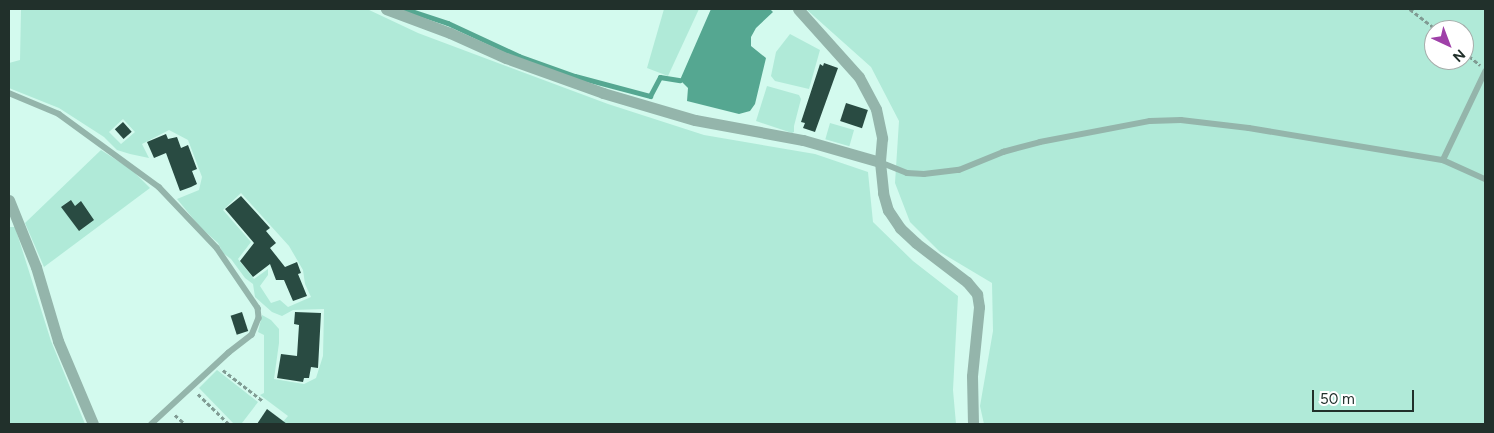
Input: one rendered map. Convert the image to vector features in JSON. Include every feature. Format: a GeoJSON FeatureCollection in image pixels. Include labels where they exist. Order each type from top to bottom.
{"type":"FeatureCollection","features":[{"type":"Feature","properties":{"kind":"street"},"geometry":{"type":"LineString","coordinates":[[386,9],[450,33],[506,58],[603,93],[695,120],[803,140],[880,162]]}},
{"type":"Feature","properties":{"kind":"street"},"geometry":{"type":"LineString","coordinates":[[798,9],[859,77],[876,108],[882,138],[880,162],[882,193],[888,210],[900,228],[916,243],[967,282],[977,294],[979,307],[972,376],[973,424]]}},
{"type":"Feature","properties":{"kind":"street"},"geometry":{"type":"LineString","coordinates":[[9,200],[36,267],[58,341],[93,424]]}},
{"type":"Feature","properties":{"kind":"lane"},"geometry":{"type":"LineString","coordinates":[[1443,160],[1485,71]]}},
{"type":"Feature","properties":{"kind":"lane"},"geometry":{"type":"LineString","coordinates":[[9,93],[59,114],[159,187],[217,248],[258,308],[259,318],[252,335],[217,364],[152,424]]}},
{"type":"Feature","properties":{"kind":"lane"},"geometry":{"type":"LineString","coordinates":[[880,162],[907,172],[924,174],[958,170],[1003,152],[1040,142],[1150,121],[1181,120],[1249,128],[1443,160],[1485,179]]}},
{"type":"Feature","properties":{"kind":"path"},"geometry":{"type":"LineString","coordinates":[[1410,9],[1424,20]]}},
{"type":"Feature","properties":{"kind":"path"},"geometry":{"type":"LineString","coordinates":[[1474,61],[1485,71]]}},
{"type":"Feature","properties":{"kind":"path"},"geometry":{"type":"LineString","coordinates":[[217,364],[263,401]]}},
{"type":"Feature","properties":{"kind":"path"},"geometry":{"type":"LineString","coordinates":[[192,388],[229,424]]}},
{"type":"Feature","properties":{"kind":"path"},"geometry":{"type":"LineString","coordinates":[[169,410],[185,424]]}},
{"type":"Feature","properties":{"kind":"shaded area"},"geometry":{"type":"Polygon","coordinates":[[[21,9],[367,9],[418,33],[608,104],[704,135],[815,154],[868,172],[873,222],[913,261],[958,296],[953,390],[956,424],[281,424],[288,416],[260,395],[264,393],[264,335],[258,332],[262,315],[271,320],[279,329],[274,379],[304,384],[316,378],[323,356],[324,309],[293,310],[282,316],[272,312],[255,297],[253,284],[245,278],[231,259],[223,253],[218,243],[200,227],[177,199],[199,190],[202,177],[188,140],[169,130],[142,144],[149,158],[117,150],[104,137],[59,108],[9,88],[9,63],[20,60],[21,9]],[[123,119],[109,132],[121,144],[135,132],[123,119]],[[241,193],[223,210],[251,242],[238,259],[254,279],[268,269],[268,275],[260,286],[271,303],[280,300],[288,307],[311,297],[305,284],[303,270],[289,246],[241,193]]]}},
{"type":"Feature","properties":{"kind":"shaded area"},"geometry":{"type":"Polygon","coordinates":[[[664,9],[699,9],[668,76],[647,68],[664,9]]]}},
{"type":"Feature","properties":{"kind":"shaded area"},"geometry":{"type":"Polygon","coordinates":[[[711,9],[770,9],[773,12],[756,28],[751,37],[751,46],[766,58],[755,104],[750,111],[739,114],[687,101],[688,88],[680,80],[711,9]]]}},
{"type":"Feature","properties":{"kind":"shaded area"},"geometry":{"type":"Polygon","coordinates":[[[806,9],[1485,9],[1485,424],[984,424],[980,406],[993,331],[992,283],[940,252],[910,222],[895,183],[899,121],[871,67],[806,9]]]}},
{"type":"Feature","properties":{"kind":"shaded area"},"geometry":{"type":"Polygon","coordinates":[[[790,34],[820,50],[809,89],[775,81],[771,76],[776,52],[790,34]]]}},
{"type":"Feature","properties":{"kind":"shaded area"},"geometry":{"type":"Polygon","coordinates":[[[767,86],[799,95],[801,99],[794,132],[792,133],[756,121],[767,86]]]}},
{"type":"Feature","properties":{"kind":"shaded area"},"geometry":{"type":"Polygon","coordinates":[[[830,123],[854,130],[849,146],[825,139],[830,123]]]}},
{"type":"Feature","properties":{"kind":"shaded area"},"geometry":{"type":"Polygon","coordinates":[[[101,150],[132,170],[150,188],[44,267],[25,223],[101,150]]]}},
{"type":"Feature","properties":{"kind":"shaded area"},"geometry":{"type":"Polygon","coordinates":[[[9,227],[15,227],[51,341],[85,424],[9,424],[9,227]]]}},
{"type":"Feature","properties":{"kind":"shaded area"},"geometry":{"type":"Polygon","coordinates":[[[217,370],[258,402],[242,423],[234,424],[199,388],[217,370]]]}},
{"type":"Feature","properties":{"kind":"building"},"geometry":{"type":"Polygon","coordinates":[[[824,63],[838,68],[815,132],[803,128],[805,123],[801,122],[820,64],[823,66],[824,63]]]}},
{"type":"Feature","properties":{"kind":"building"},"geometry":{"type":"Polygon","coordinates":[[[846,103],[868,110],[862,128],[840,121],[846,103]]]}},
{"type":"Feature","properties":{"kind":"building"},"geometry":{"type":"Polygon","coordinates":[[[123,122],[132,132],[124,139],[115,129],[123,122]]]}},
{"type":"Feature","properties":{"kind":"building"},"geometry":{"type":"Polygon","coordinates":[[[166,134],[168,139],[177,137],[181,148],[188,145],[197,169],[192,171],[197,184],[180,191],[166,153],[154,158],[147,142],[166,134]]]}},
{"type":"Feature","properties":{"kind":"building"},"geometry":{"type":"Polygon","coordinates":[[[241,196],[270,228],[266,231],[276,243],[270,248],[285,267],[297,262],[301,273],[298,274],[307,296],[293,301],[284,280],[276,280],[270,264],[253,277],[240,261],[254,243],[225,209],[241,196]]]}},
{"type":"Feature","properties":{"kind":"building"},"geometry":{"type":"Polygon","coordinates":[[[71,200],[75,206],[81,201],[94,220],[79,231],[61,207],[71,200]]]}},
{"type":"Feature","properties":{"kind":"building"},"geometry":{"type":"Polygon","coordinates":[[[242,312],[248,331],[237,335],[231,316],[242,312]]]}},
{"type":"Feature","properties":{"kind":"building"},"geometry":{"type":"Polygon","coordinates":[[[295,312],[321,313],[318,368],[311,367],[309,378],[304,378],[303,382],[277,378],[281,354],[297,356],[299,325],[294,324],[295,312]]]}},
{"type":"Feature","properties":{"kind":"building"},"geometry":{"type":"Polygon","coordinates":[[[267,409],[287,424],[257,424],[267,409]]]}},
{"type":"Feature","properties":{"kind":"waterway"},"geometry":{"type":"LineString","coordinates":[[405,9],[448,23],[519,56],[575,76],[650,96],[660,77],[680,80]]}}]}
